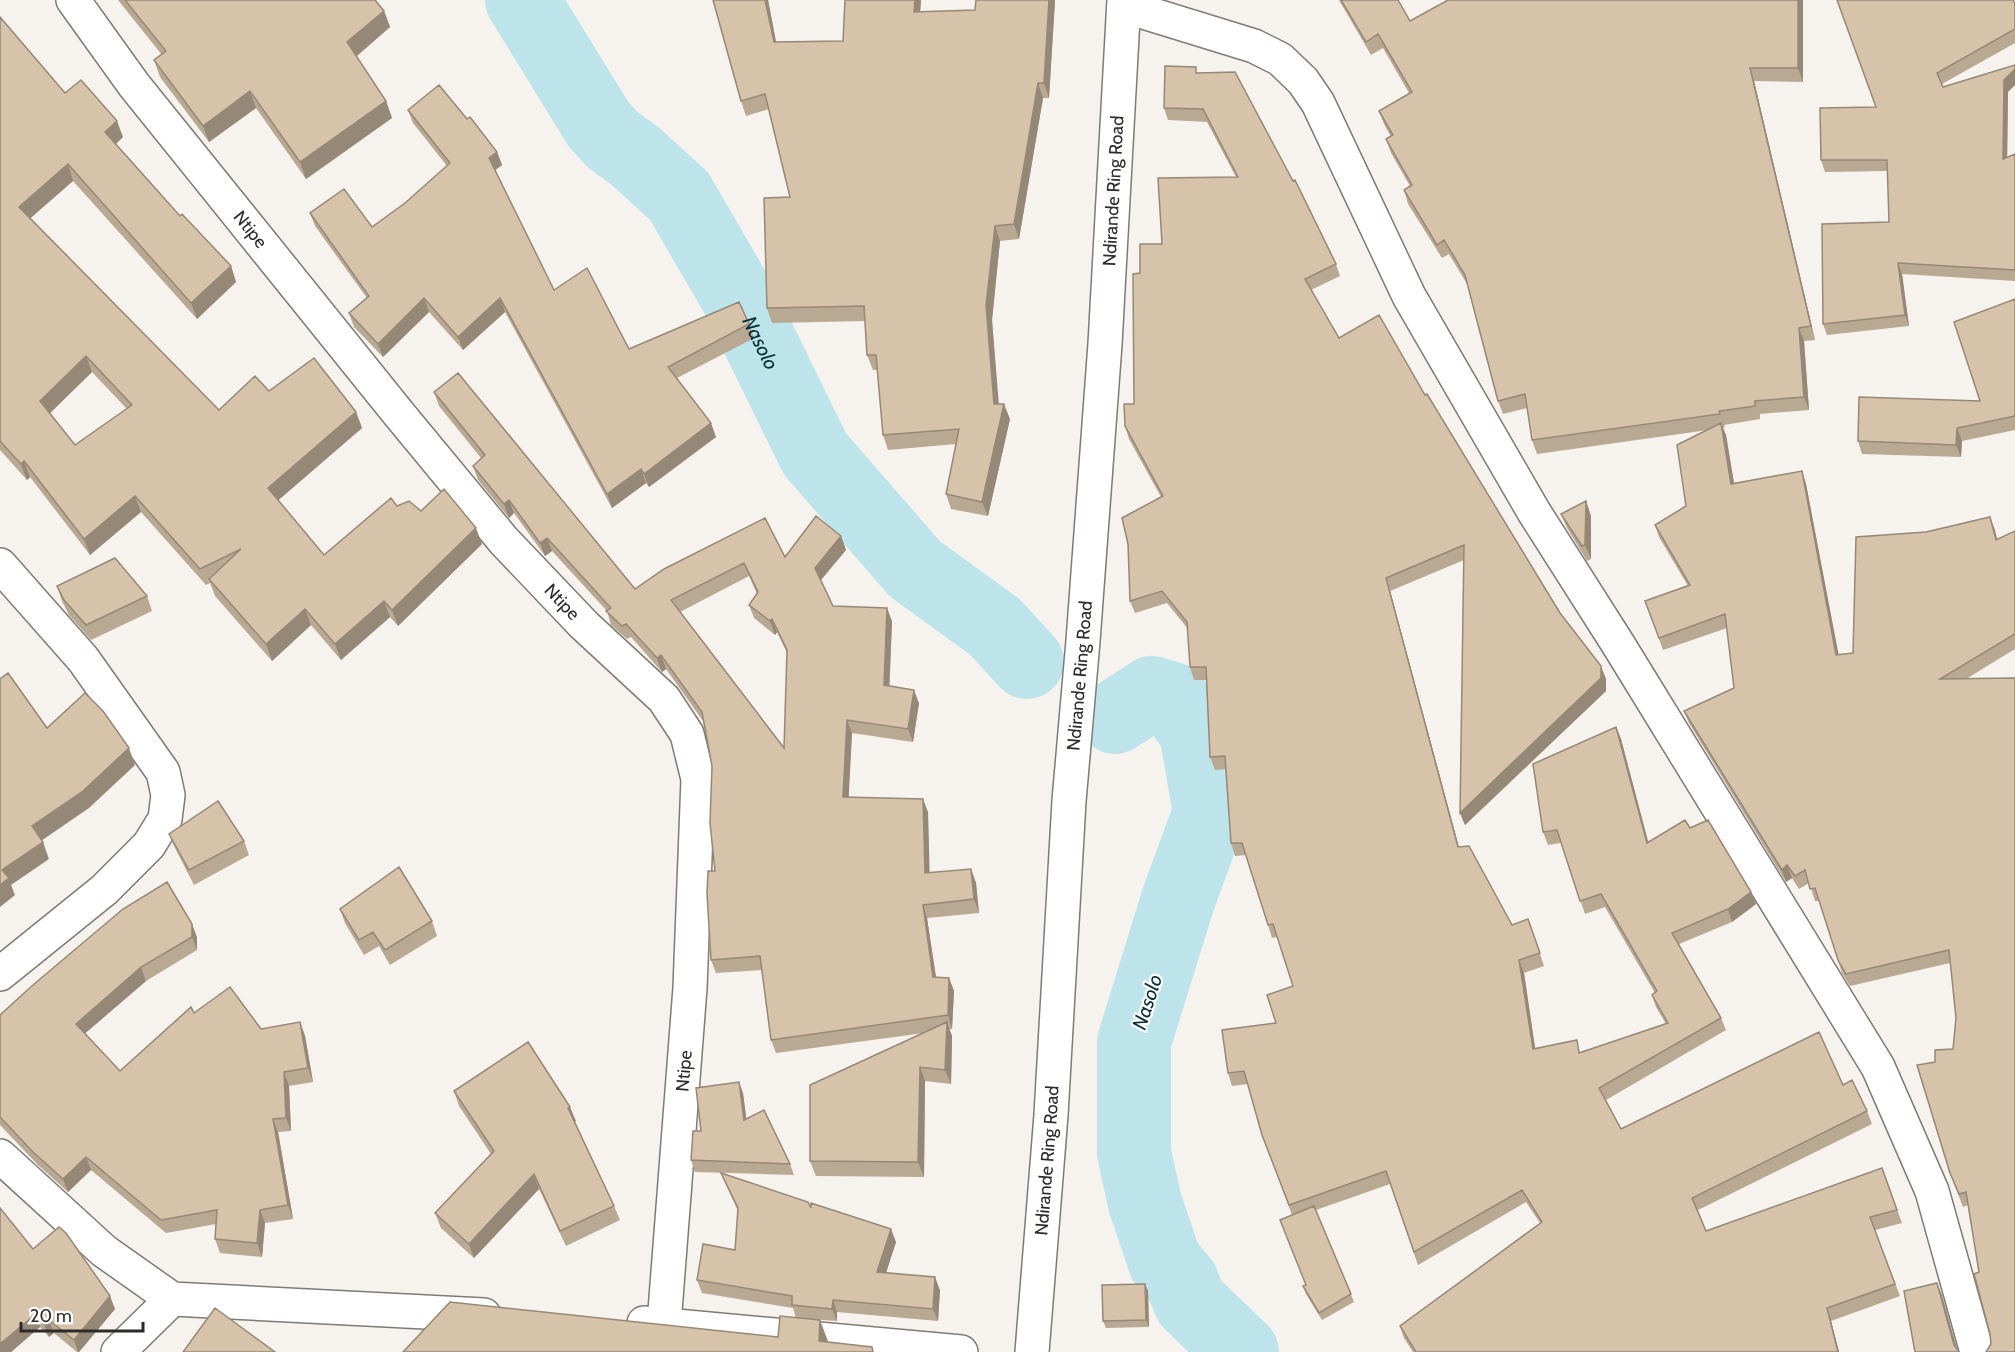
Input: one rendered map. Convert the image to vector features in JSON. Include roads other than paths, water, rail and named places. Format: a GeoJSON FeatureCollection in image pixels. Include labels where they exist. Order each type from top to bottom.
{"type":"FeatureCollection","features":[{"type":"Feature","properties":{"kind":"street","name":"Ntipe"},"geometry":{"type":"LineString","coordinates":[[74,0],[148,102],[504,542],[584,625],[664,699],[687,734],[698,779],[690,988],[664,1324]]}},
{"type":"Feature","properties":{"kind":"street"},"geometry":{"type":"LineString","coordinates":[[1124,3],[1254,46],[1280,59],[1303,81],[1318,103],[1409,296],[1528,502],[1878,1067],[1932,1191],[1977,1352]]}},
{"type":"Feature","properties":{"kind":"street","name":"Ndirande Ring Road"},"geometry":{"type":"LineString","coordinates":[[1032,1352],[1051,1116],[1068,801],[1083,641],[1105,344],[1124,3]]}},
{"type":"Feature","properties":{"kind":"street"},"geometry":{"type":"LineString","coordinates":[[0,565],[82,659],[163,772],[168,795],[165,819],[149,845],[104,890],[0,974]]}},
{"type":"Feature","properties":{"kind":"street"},"geometry":{"type":"LineString","coordinates":[[0,1156],[104,1251],[172,1299],[512,1316]]}},
{"type":"Feature","properties":{"kind":"street"},"geometry":{"type":"LineString","coordinates":[[118,1352],[172,1299]]}},
{"type":"Feature","properties":{"kind":"street"},"geometry":{"type":"LineString","coordinates":[[617,1322],[664,1324],[962,1352]]}},
{"type":"Feature","properties":{"kind":"waterway","name":"Nasolo"},"geometry":{"type":"LineString","coordinates":[[522,0],[599,125],[613,140],[635,156],[679,196],[740,301],[815,454],[915,569],[995,627],[1027,662]]}},
{"type":"Feature","properties":{"kind":"waterway"},"geometry":{"type":"LineString","coordinates":[[1027,662],[1038,667]]}},
{"type":"Feature","properties":{"kind":"waterway","name":"Nasolo"},"geometry":{"type":"LineString","coordinates":[[1115,717],[1152,693],[1172,699],[1196,731],[1210,812],[1178,900],[1134,1042],[1134,1153],[1145,1203],[1165,1262],[1182,1282],[1190,1302],[1242,1352]]}}]}
